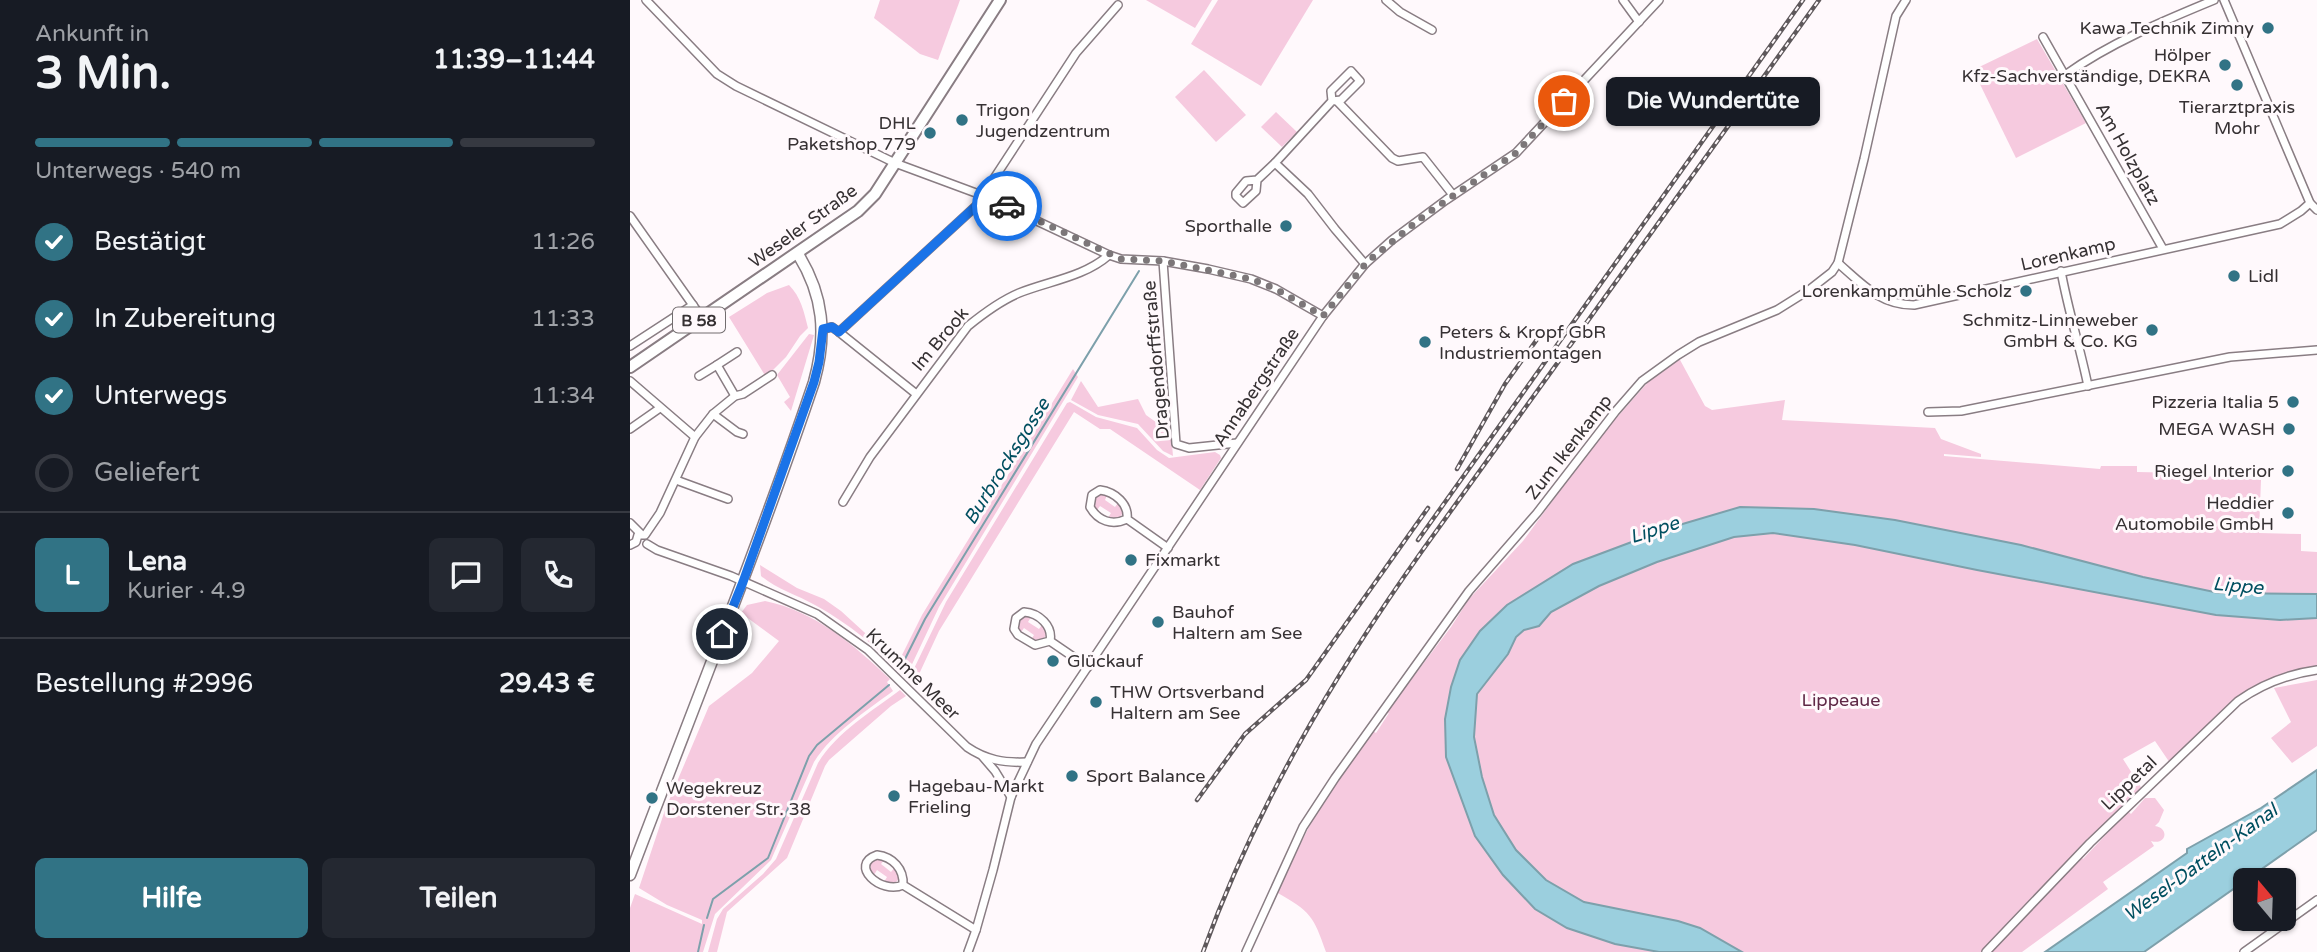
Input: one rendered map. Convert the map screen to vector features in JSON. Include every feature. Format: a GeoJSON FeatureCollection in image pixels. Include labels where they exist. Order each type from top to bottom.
{"type":"FeatureCollection","features":[{"type":"Feature","properties":{"kind":"main road","name":"Weseler Straße"},"geometry":{"type":"LineString","coordinates":[[630,367],[858,211],[875,194],[1000,0]]}},
{"type":"Feature","properties":{"kind":"main road"},"geometry":{"type":"LineString","coordinates":[[630,875],[743,582],[814,382],[823,329],[813,285],[798,254]]}},
{"type":"Feature","properties":{"kind":"street"},"geometry":{"type":"LineString","coordinates":[[646,0],[717,74],[736,86],[895,163],[984,196],[1109,255],[1121,259],[1163,261],[1251,279],[1276,289],[1323,316]]}},
{"type":"Feature","properties":{"kind":"street"},"geometry":{"type":"LineString","coordinates":[[1386,0],[1400,12],[1432,30]]}},
{"type":"Feature","properties":{"kind":"street"},"geometry":{"type":"LineString","coordinates":[[1623,0],[1639,22]]}},
{"type":"Feature","properties":{"kind":"street","name":"Annabergstraße"},"geometry":{"type":"LineString","coordinates":[[968,952],[1012,797],[1027,762],[1069,693],[1323,316],[1365,264],[1392,240],[1516,153],[1659,0]]}},
{"type":"Feature","properties":{"kind":"street"},"geometry":{"type":"LineString","coordinates":[[1838,263],[1896,16],[1906,0]]}},
{"type":"Feature","properties":{"kind":"street"},"geometry":{"type":"LineString","coordinates":[[2065,75],[2122,41],[2214,0]]}},
{"type":"Feature","properties":{"kind":"street"},"geometry":{"type":"LineString","coordinates":[[2224,0],[2310,202],[2317,210]]}},
{"type":"Feature","properties":{"kind":"street"},"geometry":{"type":"LineString","coordinates":[[839,332],[976,206],[1076,54],[1118,5]]}},
{"type":"Feature","properties":{"kind":"street","name":"Am Holzplatz"},"geometry":{"type":"LineString","coordinates":[[2043,37],[2163,249]]}},
{"type":"Feature","properties":{"kind":"street"},"geometry":{"type":"LineString","coordinates":[[1257,180],[1335,101],[1392,158],[1398,160],[1423,157],[1453,195]]}},
{"type":"Feature","properties":{"kind":"street"},"geometry":{"type":"LineString","coordinates":[[1275,163],[1308,194],[1365,264]]}},
{"type":"Feature","properties":{"kind":"street","name":"Lorenkamp"},"geometry":{"type":"LineString","coordinates":[[1838,263],[1886,301],[1900,305],[1929,302],[2280,223],[2301,211],[2310,202]]}},
{"type":"Feature","properties":{"kind":"street"},"geometry":{"type":"LineString","coordinates":[[630,216],[702,318]]}},
{"type":"Feature","properties":{"kind":"street","name":"Im Brook"},"geometry":{"type":"LineString","coordinates":[[843,502],[870,457],[915,393],[968,326],[989,308],[1017,293],[1096,266],[1109,255]]}},
{"type":"Feature","properties":{"kind":"street","name":"Dragendorffstraße"},"geometry":{"type":"LineString","coordinates":[[1163,261],[1176,444],[1189,448],[1237,443]]}},
{"type":"Feature","properties":{"kind":"street","name":"Zum Ikenkamp"},"geometry":{"type":"LineString","coordinates":[[1246,952],[1303,827],[1335,778],[1469,590],[1537,513],[1615,412],[1642,381],[1678,355],[1699,342],[1777,310],[1809,290],[1832,272],[1838,263]]}},
{"type":"Feature","properties":{"kind":"street"},"geometry":{"type":"LineString","coordinates":[[2061,271],[2068,312],[2080,344],[2088,386]]}},
{"type":"Feature","properties":{"kind":"street"},"geometry":{"type":"LineString","coordinates":[[630,346],[693,305]]}},
{"type":"Feature","properties":{"kind":"street"},"geometry":{"type":"LineString","coordinates":[[823,329],[832,327],[915,393]]}},
{"type":"Feature","properties":{"kind":"street"},"geometry":{"type":"LineString","coordinates":[[1928,412],[1961,411],[2233,357],[2317,350]]}},
{"type":"Feature","properties":{"kind":"street"},"geometry":{"type":"LineString","coordinates":[[699,376],[737,352]]}},
{"type":"Feature","properties":{"kind":"street"},"geometry":{"type":"LineString","coordinates":[[717,365],[735,396]]}},
{"type":"Feature","properties":{"kind":"street"},"geometry":{"type":"LineString","coordinates":[[633,544],[636,537],[643,534],[660,513],[695,437],[713,414],[735,396],[743,394],[772,375]]}},
{"type":"Feature","properties":{"kind":"street"},"geometry":{"type":"LineString","coordinates":[[630,381],[695,437]]}},
{"type":"Feature","properties":{"kind":"street"},"geometry":{"type":"LineString","coordinates":[[630,429],[660,408]]}},
{"type":"Feature","properties":{"kind":"street"},"geometry":{"type":"LineString","coordinates":[[713,414],[743,434]]}},
{"type":"Feature","properties":{"kind":"street"},"geometry":{"type":"LineString","coordinates":[[676,480],[729,499]]}},
{"type":"Feature","properties":{"kind":"street"},"geometry":{"type":"LineString","coordinates":[[1100,490],[1110,492],[1124,505],[1128,512],[1127,519],[1118,523],[1104,521],[1090,507],[1091,495],[1100,490]]}},
{"type":"Feature","properties":{"kind":"street"},"geometry":{"type":"LineString","coordinates":[[1127,519],[1168,548]]}},
{"type":"Feature","properties":{"kind":"street"},"geometry":{"type":"LineString","coordinates":[[630,523],[648,539],[646,544]]}},
{"type":"Feature","properties":{"kind":"street","name":"Krumme Meer"},"geometry":{"type":"LineString","coordinates":[[633,544],[646,544],[791,601],[842,630],[890,670],[961,742],[982,757],[996,771],[1012,797]]}},
{"type":"Feature","properties":{"kind":"street"},"geometry":{"type":"LineString","coordinates":[[1050,641],[1048,626],[1034,614],[1024,612],[1016,618],[1014,629],[1018,635],[1035,645],[1050,641],[1088,667]]}},
{"type":"Feature","properties":{"kind":"street","name":"Lippetal"},"geometry":{"type":"LineString","coordinates":[[1986,952],[2090,843],[2238,701],[2269,682],[2317,670]]}},
{"type":"Feature","properties":{"kind":"street","name":"Krumme Meer"},"geometry":{"type":"LineString","coordinates":[[982,757],[1002,762],[1027,762]]}},
{"type":"Feature","properties":{"kind":"street"},"geometry":{"type":"LineString","coordinates":[[903,885],[901,870],[892,861],[877,855],[868,860],[866,867],[869,876],[887,887],[903,885],[976,930]]}},
{"type":"Feature","properties":{"kind":"street"},"geometry":{"type":"LineString","coordinates":[[2244,952],[2317,900]]}},
{"type":"Feature","properties":{"kind":"green space"},"geometry":{"type":"Polygon","coordinates":[[[880,0],[960,0],[938,60],[920,54],[874,18],[880,0]]]}},
{"type":"Feature","properties":{"kind":"green space"},"geometry":{"type":"Polygon","coordinates":[[[1146,0],[1212,0],[1195,28],[1146,0]]]}},
{"type":"Feature","properties":{"kind":"green space"},"geometry":{"type":"Polygon","coordinates":[[[1218,0],[1313,0],[1261,86],[1191,44],[1218,0]]]}},
{"type":"Feature","properties":{"kind":"green space"},"geometry":{"type":"Polygon","coordinates":[[[2037,39],[2086,123],[2016,158],[1973,70],[2037,39]]]}},
{"type":"Feature","properties":{"kind":"green space"},"geometry":{"type":"Polygon","coordinates":[[[1204,70],[1246,115],[1216,142],[1175,97],[1204,70]]]}},
{"type":"Feature","properties":{"kind":"green space"},"geometry":{"type":"Polygon","coordinates":[[[1276,112],[1297,132],[1282,147],[1261,127],[1276,112]]]}},
{"type":"Feature","properties":{"kind":"green space"},"geometry":{"type":"Polygon","coordinates":[[[789,285],[799,300],[808,328],[786,357],[766,377],[729,317],[767,293],[789,285]]]}},
{"type":"Feature","properties":{"kind":"green space"},"geometry":{"type":"Polygon","coordinates":[[[809,334],[814,335],[791,411],[784,402],[790,397],[777,375],[809,334]]]}},
{"type":"Feature","properties":{"kind":"green space","name":"Lippeaue"},"geometry":{"type":"Polygon","coordinates":[[[1679,358],[1705,406],[1712,410],[1785,400],[1782,420],[1935,428],[1941,439],[1981,454],[1981,457],[1944,456],[2100,469],[2101,466],[2137,466],[2137,472],[2187,473],[2197,478],[2215,476],[2261,480],[2259,533],[2301,534],[2301,551],[2317,552],[2317,667],[2275,677],[2252,687],[2170,763],[2155,741],[2123,759],[2142,789],[1984,952],[1326,952],[1314,922],[1304,910],[1276,892],[1312,821],[1308,817],[1373,731],[1376,733],[1389,713],[1385,714],[1469,599],[1523,541],[1597,440],[1649,381],[1679,358]]]}},
{"type":"Feature","properties":{"kind":"green space"},"geometry":{"type":"Polygon","coordinates":[[[1073,369],[1078,377],[939,607],[906,677],[851,628],[761,576],[760,565],[797,588],[824,599],[898,663],[922,615],[1073,369]]]}},
{"type":"Feature","properties":{"kind":"green space"},"geometry":{"type":"Polygon","coordinates":[[[1081,381],[1098,407],[1138,399],[1146,415],[1171,433],[1173,456],[1163,451],[1138,424],[1098,415],[1071,400],[1081,381]]]}},
{"type":"Feature","properties":{"kind":"green space"},"geometry":{"type":"Polygon","coordinates":[[[1070,402],[1096,417],[1137,428],[1157,450],[1169,458],[1215,452],[1221,458],[1200,490],[1110,429],[1100,429],[1074,412],[939,631],[914,685],[909,679],[946,602],[1070,402]]]}},
{"type":"Feature","properties":{"kind":"green space"},"geometry":{"type":"Polygon","coordinates":[[[1102,493],[1107,495],[1105,500],[1115,507],[1118,503],[1123,512],[1119,518],[1108,518],[1111,513],[1100,506],[1097,510],[1094,508],[1093,499],[1102,493]]]}},
{"type":"Feature","properties":{"kind":"green space"},"geometry":{"type":"Polygon","coordinates":[[[765,601],[801,613],[833,631],[890,679],[887,682],[893,691],[850,723],[822,751],[814,762],[771,860],[715,914],[703,952],[630,952],[630,908],[635,894],[702,924],[702,920],[667,905],[639,888],[665,810],[709,706],[752,673],[779,641],[741,613],[747,605],[765,601]]]}},
{"type":"Feature","properties":{"kind":"green space"},"geometry":{"type":"Polygon","coordinates":[[[1025,615],[1031,617],[1028,622],[1039,629],[1042,625],[1047,633],[1043,640],[1031,640],[1034,635],[1024,628],[1021,632],[1018,630],[1017,620],[1025,615]]]}},
{"type":"Feature","properties":{"kind":"green space"},"geometry":{"type":"Polygon","coordinates":[[[2317,680],[2317,746],[2292,763],[2271,738],[2291,722],[2274,688],[2317,680]]]}},
{"type":"Feature","properties":{"kind":"green space"},"geometry":{"type":"Polygon","coordinates":[[[900,690],[906,696],[829,760],[787,858],[727,912],[717,952],[708,952],[717,919],[723,909],[776,859],[818,763],[826,752],[856,723],[900,690]]]}},
{"type":"Feature","properties":{"kind":"green space"},"geometry":{"type":"Polygon","coordinates":[[[2145,798],[2155,798],[2164,810],[2155,826],[2163,830],[2163,839],[2151,841],[2154,846],[2103,882],[2108,889],[2022,952],[1990,952],[2080,856],[2083,859],[2128,811],[2131,814],[2145,798]]]}},
{"type":"Feature","properties":{"kind":"green space"},"geometry":{"type":"Polygon","coordinates":[[[876,858],[884,860],[881,864],[891,872],[895,867],[900,876],[896,882],[884,882],[887,877],[877,870],[874,875],[871,872],[870,863],[876,858]]]}},
{"type":"Feature","properties":{"kind":"water"},"geometry":{"type":"Polygon","coordinates":[[[1740,507],[1814,509],[1895,520],[2021,545],[2143,577],[2219,593],[2317,594],[2317,618],[2280,620],[2216,615],[1855,545],[1773,533],[1734,537],[1657,562],[1599,586],[1551,612],[1539,626],[1524,630],[1516,637],[1508,654],[1477,694],[1474,737],[1482,777],[1494,815],[1516,850],[1546,880],[1584,902],[1700,928],[1742,952],[1659,952],[1615,944],[1567,928],[1535,909],[1503,875],[1475,836],[1446,757],[1445,719],[1460,660],[1480,631],[1507,605],[1573,564],[1669,528],[1740,507]]]}},
{"type":"Feature","properties":{"kind":"water","name":"Wesel-Datteln-Kanal"},"geometry":{"type":"Polygon","coordinates":[[[2317,770],[2317,830],[2263,868],[2233,868],[2233,889],[2144,952],[2045,952],[2187,853],[2187,849],[2261,808],[2317,770]]]}},
{"type":"Feature","properties":{"kind":"waterway","name":"Burbrocksgosse"},"geometry":{"type":"LineString","coordinates":[[901,667],[925,619],[1139,271]]}},
{"type":"Feature","properties":{"kind":"waterway","name":"Burbrocksgosse"},"geometry":{"type":"LineString","coordinates":[[707,918],[713,899],[768,858],[809,756],[817,745],[889,685]]}},
{"type":"Feature","properties":{"kind":"waterway","name":"Burbrocksgosse"},"geometry":{"type":"LineString","coordinates":[[698,952],[704,925]]}},
{"type":"Feature","properties":{"kind":"railway"},"geometry":{"type":"LineString","coordinates":[[1418,540],[1803,0]]}},
{"type":"Feature","properties":{"kind":"railway"},"geometry":{"type":"LineString","coordinates":[[1203,952],[1247,846],[1272,795],[1328,694],[1389,598],[1819,0]]}},
{"type":"Feature","properties":{"kind":"railway"},"geometry":{"type":"LineString","coordinates":[[1457,469],[1505,384],[1543,331]]}},
{"type":"Feature","properties":{"kind":"railway"},"geometry":{"type":"LineString","coordinates":[[1197,800],[1245,734],[1306,680],[1428,508]]}},
{"type":"Feature","properties":{"kind":"way so far"},"geometry":{"type":"LineString","coordinates":[[1007,206],[1109,255],[1121,259],[1163,261],[1251,279],[1276,289],[1323,316],[1367,262],[1425,215],[1516,153],[1564,101]]}},
{"type":"Feature","properties":{"kind":"place","name":"Kawa Technik Zimny"},"geometry":{"type":"Point","coordinates":[2268,28]}},
{"type":"Feature","properties":{"kind":"place","name":"Hölper Kfz-Sachverständige, DEKRA"},"geometry":{"type":"Point","coordinates":[2225,65]}},
{"type":"Feature","properties":{"kind":"place","name":"Tierarztpraxis Mohr"},"geometry":{"type":"Point","coordinates":[2237,85]}},
{"type":"Feature","properties":{"kind":"place","name":"Die Wundertüte"},"geometry":{"type":"Point","coordinates":[1564,101]}},
{"type":"Feature","properties":{"kind":"place","name":"Trigon Jugendzentrum"},"geometry":{"type":"Point","coordinates":[962,120]}},
{"type":"Feature","properties":{"kind":"place","name":"DHL Paketshop 779"},"geometry":{"type":"Point","coordinates":[930,133]}},
{"type":"Feature","properties":{"kind":"place","name":"Sporthalle"},"geometry":{"type":"Point","coordinates":[1286,226]}},
{"type":"Feature","properties":{"kind":"place","name":"Lidl"},"geometry":{"type":"Point","coordinates":[2234,276]}},
{"type":"Feature","properties":{"kind":"place","name":"Lorenkampmühle Scholz"},"geometry":{"type":"Point","coordinates":[2026,291]}},
{"type":"Feature","properties":{"kind":"place","name":"Schmitz-Linneweber GmbH & Co. KG"},"geometry":{"type":"Point","coordinates":[2152,330]}},
{"type":"Feature","properties":{"kind":"place","name":"Peters & Kropf GbR Industriemontagen"},"geometry":{"type":"Point","coordinates":[1425,342]}},
{"type":"Feature","properties":{"kind":"place","name":"Pizzeria Italia 5"},"geometry":{"type":"Point","coordinates":[2293,402]}},
{"type":"Feature","properties":{"kind":"place","name":"MEGA WASH"},"geometry":{"type":"Point","coordinates":[2289,429]}},
{"type":"Feature","properties":{"kind":"place","name":"Riegel Interior"},"geometry":{"type":"Point","coordinates":[2288,471]}},
{"type":"Feature","properties":{"kind":"place","name":"Heddier Automobile GmbH"},"geometry":{"type":"Point","coordinates":[2288,513]}},
{"type":"Feature","properties":{"kind":"place","name":"Fixmarkt"},"geometry":{"type":"Point","coordinates":[1131,560]}},
{"type":"Feature","properties":{"kind":"place","name":"Bauhof Haltern am See"},"geometry":{"type":"Point","coordinates":[1158,622]}},
{"type":"Feature","properties":{"kind":"place","name":"Glückauf"},"geometry":{"type":"Point","coordinates":[1053,661]}},
{"type":"Feature","properties":{"kind":"place","name":"THW Ortsverband Haltern am See"},"geometry":{"type":"Point","coordinates":[1096,702]}},
{"type":"Feature","properties":{"kind":"place","name":"Sport Balance"},"geometry":{"type":"Point","coordinates":[1072,776]}},
{"type":"Feature","properties":{"kind":"place","name":"Hagebau-Markt Frieling"},"geometry":{"type":"Point","coordinates":[894,796]}},
{"type":"Feature","properties":{"kind":"place","name":"Wegekreuz Dorstener Str. 38"},"geometry":{"type":"Point","coordinates":[652,798]}},
{"type":"Feature","properties":{"kind":"route"},"geometry":{"type":"LineString","coordinates":[[722,634],[814,382],[823,329],[832,327],[839,332],[984,196],[1007,206]]}},
{"type":"Feature","properties":{"kind":"water label","name":"Lippe"},"geometry":{"type":"Point","coordinates":[1654,529]}},
{"type":"Feature","properties":{"kind":"water label","name":"Lippe"},"geometry":{"type":"Point","coordinates":[2238,585]}}]}
